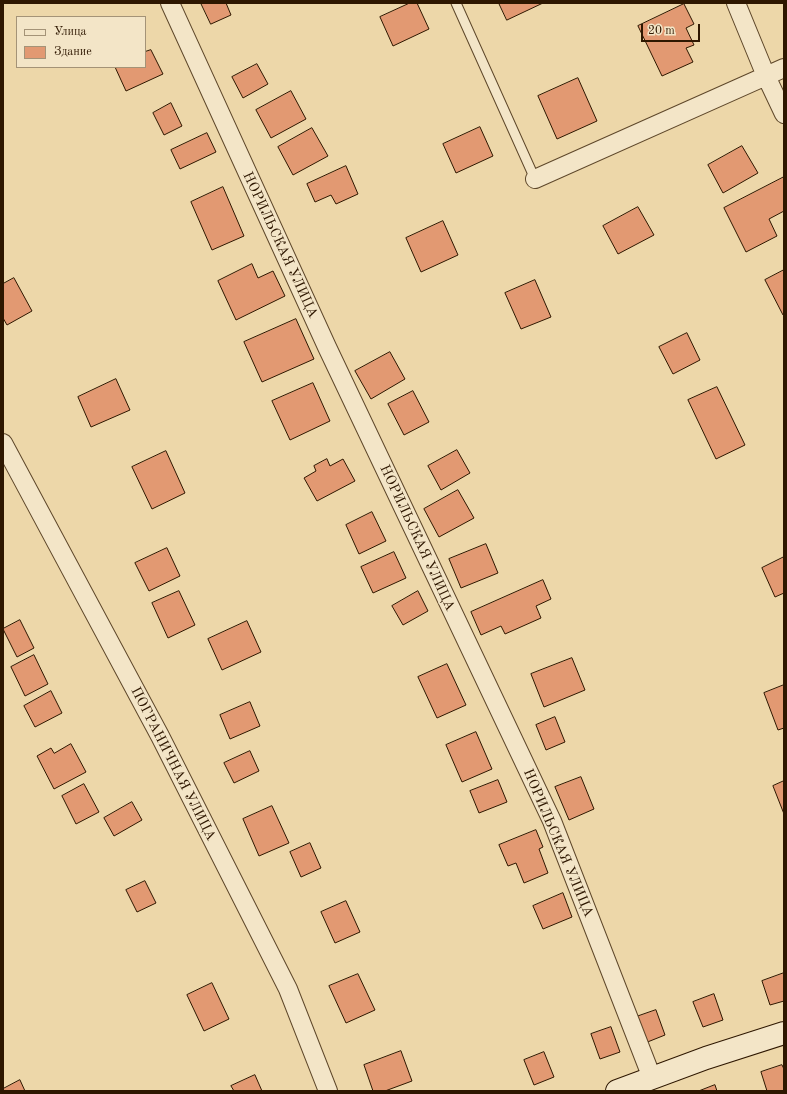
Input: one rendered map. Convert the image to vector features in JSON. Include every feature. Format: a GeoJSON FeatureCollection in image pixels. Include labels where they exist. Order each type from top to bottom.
{"type":"FeatureCollection","features":[{"type":"Feature","properties":{"kind":"main road"},"geometry":{"type":"LineString","coordinates":[[617,1091],[706,1058],[784,1033]]}},
{"type":"Feature","properties":{"kind":"street","name":"НОРИЛЬСКАЯ УЛИЦА"},"geometry":{"type":"LineString","coordinates":[[170,3],[327,347],[552,821],[652,1078]]}},
{"type":"Feature","properties":{"kind":"street"},"geometry":{"type":"LineString","coordinates":[[736,3],[766,76],[784,114]]}},
{"type":"Feature","properties":{"kind":"street"},"geometry":{"type":"LineString","coordinates":[[535,179],[784,68]]}},
{"type":"Feature","properties":{"kind":"street","name":"ПОГРАНИЧНАЯ УЛИЦА"},"geometry":{"type":"LineString","coordinates":[[3,443],[160,736],[288,989],[328,1091]]}},
{"type":"Feature","properties":{"kind":"lane"},"geometry":{"type":"LineString","coordinates":[[456,3],[535,179]]}},
{"type":"Feature","properties":{"kind":"building"},"geometry":{"type":"Polygon","coordinates":[[[201,3],[226,3],[231,15],[211,24],[201,3]]]}},
{"type":"Feature","properties":{"kind":"building"},"geometry":{"type":"Polygon","coordinates":[[[410,3],[417,3],[429,29],[393,46],[380,17],[410,3]]]}},
{"type":"Feature","properties":{"kind":"building"},"geometry":{"type":"Polygon","coordinates":[[[499,3],[543,3],[507,20],[499,3]]]}},
{"type":"Feature","properties":{"kind":"building"},"geometry":{"type":"Polygon","coordinates":[[[684,4],[694,24],[686,28],[694,45],[686,48],[693,62],[662,76],[638,26],[684,4]]]}},
{"type":"Feature","properties":{"kind":"building"},"geometry":{"type":"Polygon","coordinates":[[[151,50],[163,74],[126,91],[115,68],[146,68],[146,52],[151,50]]]}},
{"type":"Feature","properties":{"kind":"building"},"geometry":{"type":"Polygon","coordinates":[[[257,64],[268,84],[243,98],[232,77],[257,64]]]}},
{"type":"Feature","properties":{"kind":"building"},"geometry":{"type":"Polygon","coordinates":[[[578,78],[597,121],[557,139],[538,96],[578,78]]]}},
{"type":"Feature","properties":{"kind":"building"},"geometry":{"type":"Polygon","coordinates":[[[291,91],[306,119],[271,138],[256,110],[291,91]]]}},
{"type":"Feature","properties":{"kind":"building"},"geometry":{"type":"Polygon","coordinates":[[[171,103],[182,126],[164,135],[153,113],[171,103]]]}},
{"type":"Feature","properties":{"kind":"building"},"geometry":{"type":"Polygon","coordinates":[[[480,127],[493,156],[456,173],[443,144],[480,127]]]}},
{"type":"Feature","properties":{"kind":"building"},"geometry":{"type":"Polygon","coordinates":[[[312,128],[328,156],[293,175],[278,147],[312,128]]]}},
{"type":"Feature","properties":{"kind":"building"},"geometry":{"type":"Polygon","coordinates":[[[207,133],[216,152],[180,169],[171,150],[207,133]]]}},
{"type":"Feature","properties":{"kind":"building"},"geometry":{"type":"Polygon","coordinates":[[[742,146],[758,173],[723,193],[708,165],[742,146]]]}},
{"type":"Feature","properties":{"kind":"building"},"geometry":{"type":"Polygon","coordinates":[[[346,166],[358,194],[336,204],[331,195],[315,202],[307,184],[346,166]]]}},
{"type":"Feature","properties":{"kind":"building"},"geometry":{"type":"Polygon","coordinates":[[[784,177],[784,211],[769,219],[777,236],[746,252],[724,208],[784,177]]]}},
{"type":"Feature","properties":{"kind":"building"},"geometry":{"type":"Polygon","coordinates":[[[223,187],[244,236],[212,250],[191,202],[223,187]]]}},
{"type":"Feature","properties":{"kind":"building"},"geometry":{"type":"Polygon","coordinates":[[[638,207],[654,235],[618,254],[603,226],[638,207]]]}},
{"type":"Feature","properties":{"kind":"building"},"geometry":{"type":"Polygon","coordinates":[[[443,221],[458,255],[421,272],[406,238],[443,221]]]}},
{"type":"Feature","properties":{"kind":"building"},"geometry":{"type":"Polygon","coordinates":[[[252,264],[258,278],[273,271],[285,296],[236,320],[218,281],[252,264]]]}},
{"type":"Feature","properties":{"kind":"building"},"geometry":{"type":"Polygon","coordinates":[[[784,270],[784,315],[783,315],[765,280],[784,270]]]}},
{"type":"Feature","properties":{"kind":"building"},"geometry":{"type":"Polygon","coordinates":[[[14,278],[32,311],[7,325],[3,318],[3,284],[14,278]]]}},
{"type":"Feature","properties":{"kind":"building"},"geometry":{"type":"Polygon","coordinates":[[[535,280],[551,317],[521,329],[505,293],[535,280]]]}},
{"type":"Feature","properties":{"kind":"building"},"geometry":{"type":"Polygon","coordinates":[[[296,319],[314,359],[262,382],[244,342],[296,319]]]}},
{"type":"Feature","properties":{"kind":"building"},"geometry":{"type":"Polygon","coordinates":[[[687,333],[700,360],[673,374],[659,347],[687,333]]]}},
{"type":"Feature","properties":{"kind":"building"},"geometry":{"type":"Polygon","coordinates":[[[390,352],[405,379],[371,399],[355,371],[390,352]]]}},
{"type":"Feature","properties":{"kind":"building"},"geometry":{"type":"Polygon","coordinates":[[[116,379],[130,410],[91,427],[78,397],[116,379]]]}},
{"type":"Feature","properties":{"kind":"building"},"geometry":{"type":"Polygon","coordinates":[[[313,383],[330,421],[290,440],[272,401],[313,383]]]}},
{"type":"Feature","properties":{"kind":"building"},"geometry":{"type":"Polygon","coordinates":[[[717,387],[745,445],[716,459],[688,400],[717,387]]]}},
{"type":"Feature","properties":{"kind":"building"},"geometry":{"type":"Polygon","coordinates":[[[413,391],[429,422],[404,435],[388,404],[413,391]]]}},
{"type":"Feature","properties":{"kind":"building"},"geometry":{"type":"Polygon","coordinates":[[[457,450],[470,473],[441,490],[428,466],[457,450]]]}},
{"type":"Feature","properties":{"kind":"building"},"geometry":{"type":"Polygon","coordinates":[[[166,451],[185,493],[152,509],[132,467],[166,451]]]}},
{"type":"Feature","properties":{"kind":"building"},"geometry":{"type":"Polygon","coordinates":[[[327,459],[330,466],[343,459],[355,481],[317,501],[304,478],[316,471],[314,466],[327,459]]]}},
{"type":"Feature","properties":{"kind":"building"},"geometry":{"type":"Polygon","coordinates":[[[458,490],[474,518],[439,537],[424,509],[458,490]]]}},
{"type":"Feature","properties":{"kind":"building"},"geometry":{"type":"Polygon","coordinates":[[[372,512],[386,541],[359,554],[346,525],[372,512]]]}},
{"type":"Feature","properties":{"kind":"building"},"geometry":{"type":"Polygon","coordinates":[[[486,544],[498,573],[461,588],[449,559],[486,544]]]}},
{"type":"Feature","properties":{"kind":"building"},"geometry":{"type":"Polygon","coordinates":[[[167,548],[180,576],[149,591],[135,563],[167,548]]]}},
{"type":"Feature","properties":{"kind":"building"},"geometry":{"type":"Polygon","coordinates":[[[394,552],[406,578],[373,593],[361,567],[394,552]]]}},
{"type":"Feature","properties":{"kind":"building"},"geometry":{"type":"Polygon","coordinates":[[[784,557],[784,593],[775,597],[762,568],[784,557]]]}},
{"type":"Feature","properties":{"kind":"building"},"geometry":{"type":"Polygon","coordinates":[[[543,580],[551,599],[536,606],[541,618],[505,634],[501,626],[481,635],[471,612],[543,580]]]}},
{"type":"Feature","properties":{"kind":"building"},"geometry":{"type":"Polygon","coordinates":[[[179,591],[195,625],[168,638],[152,603],[179,591]]]}},
{"type":"Feature","properties":{"kind":"building"},"geometry":{"type":"Polygon","coordinates":[[[418,591],[428,611],[403,625],[392,606],[418,591]]]}},
{"type":"Feature","properties":{"kind":"building"},"geometry":{"type":"Polygon","coordinates":[[[20,620],[34,648],[17,657],[3,629],[20,620]]]}},
{"type":"Feature","properties":{"kind":"building"},"geometry":{"type":"Polygon","coordinates":[[[247,621],[261,652],[222,670],[208,639],[247,621]]]}},
{"type":"Feature","properties":{"kind":"building"},"geometry":{"type":"Polygon","coordinates":[[[34,655],[48,684],[25,696],[11,667],[34,655]]]}},
{"type":"Feature","properties":{"kind":"building"},"geometry":{"type":"Polygon","coordinates":[[[572,658],[585,690],[544,707],[531,674],[572,658]]]}},
{"type":"Feature","properties":{"kind":"building"},"geometry":{"type":"Polygon","coordinates":[[[447,664],[466,705],[437,718],[418,677],[447,664]]]}},
{"type":"Feature","properties":{"kind":"building"},"geometry":{"type":"Polygon","coordinates":[[[784,685],[784,728],[778,730],[764,693],[784,685]]]}},
{"type":"Feature","properties":{"kind":"building"},"geometry":{"type":"Polygon","coordinates":[[[51,691],[62,713],[35,727],[24,706],[51,691]]]}},
{"type":"Feature","properties":{"kind":"building"},"geometry":{"type":"Polygon","coordinates":[[[250,702],[260,726],[230,739],[220,715],[250,702]]]}},
{"type":"Feature","properties":{"kind":"building"},"geometry":{"type":"Polygon","coordinates":[[[555,717],[565,742],[546,750],[536,725],[555,717]]]}},
{"type":"Feature","properties":{"kind":"building"},"geometry":{"type":"Polygon","coordinates":[[[476,732],[492,769],[462,782],[446,745],[476,732]]]}},
{"type":"Feature","properties":{"kind":"building"},"geometry":{"type":"Polygon","coordinates":[[[71,744],[86,772],[54,789],[37,756],[51,748],[54,753],[71,744]]]}},
{"type":"Feature","properties":{"kind":"building"},"geometry":{"type":"Polygon","coordinates":[[[250,751],[259,771],[234,783],[224,763],[250,751]]]}},
{"type":"Feature","properties":{"kind":"building"},"geometry":{"type":"Polygon","coordinates":[[[581,777],[594,809],[569,820],[555,787],[581,777]]]}},
{"type":"Feature","properties":{"kind":"building"},"geometry":{"type":"Polygon","coordinates":[[[498,780],[507,802],[479,813],[470,791],[498,780]]]}},
{"type":"Feature","properties":{"kind":"building"},"geometry":{"type":"Polygon","coordinates":[[[784,781],[784,814],[773,786],[784,781]]]}},
{"type":"Feature","properties":{"kind":"building"},"geometry":{"type":"Polygon","coordinates":[[[84,784],[99,812],[76,824],[62,796],[84,784]]]}},
{"type":"Feature","properties":{"kind":"building"},"geometry":{"type":"Polygon","coordinates":[[[132,802],[142,820],[114,836],[104,818],[132,802]]]}},
{"type":"Feature","properties":{"kind":"building"},"geometry":{"type":"Polygon","coordinates":[[[272,806],[289,843],[259,856],[243,819],[272,806]]]}},
{"type":"Feature","properties":{"kind":"building"},"geometry":{"type":"Polygon","coordinates":[[[536,830],[543,847],[539,849],[548,873],[524,883],[516,863],[508,866],[499,845],[536,830]]]}},
{"type":"Feature","properties":{"kind":"building"},"geometry":{"type":"Polygon","coordinates":[[[310,843],[321,868],[301,877],[290,852],[310,843]]]}},
{"type":"Feature","properties":{"kind":"building"},"geometry":{"type":"Polygon","coordinates":[[[145,881],[156,903],[137,912],[126,890],[145,881]]]}},
{"type":"Feature","properties":{"kind":"building"},"geometry":{"type":"Polygon","coordinates":[[[563,893],[572,917],[543,929],[533,906],[563,893]]]}},
{"type":"Feature","properties":{"kind":"building"},"geometry":{"type":"Polygon","coordinates":[[[346,901],[360,932],[335,943],[321,912],[346,901]]]}},
{"type":"Feature","properties":{"kind":"building"},"geometry":{"type":"Polygon","coordinates":[[[784,973],[784,1001],[770,1005],[762,981],[784,973]]]}},
{"type":"Feature","properties":{"kind":"building"},"geometry":{"type":"Polygon","coordinates":[[[358,974],[375,1010],[346,1023],[329,986],[358,974]]]}},
{"type":"Feature","properties":{"kind":"building"},"geometry":{"type":"Polygon","coordinates":[[[212,983],[229,1019],[204,1031],[187,995],[212,983]]]}},
{"type":"Feature","properties":{"kind":"building"},"geometry":{"type":"Polygon","coordinates":[[[714,994],[723,1020],[703,1027],[693,1002],[714,994]]]}},
{"type":"Feature","properties":{"kind":"building"},"geometry":{"type":"Polygon","coordinates":[[[656,1010],[665,1035],[645,1043],[636,1017],[656,1010]]]}},
{"type":"Feature","properties":{"kind":"building"},"geometry":{"type":"Polygon","coordinates":[[[611,1027],[620,1052],[600,1059],[591,1034],[611,1027]]]}},
{"type":"Feature","properties":{"kind":"building"},"geometry":{"type":"Polygon","coordinates":[[[401,1051],[412,1081],[385,1091],[373,1091],[364,1065],[401,1051]]]}},
{"type":"Feature","properties":{"kind":"building"},"geometry":{"type":"Polygon","coordinates":[[[544,1052],[554,1077],[534,1085],[524,1060],[544,1052]]]}},
{"type":"Feature","properties":{"kind":"building"},"geometry":{"type":"Polygon","coordinates":[[[782,1065],[784,1069],[784,1091],[767,1091],[761,1072],[782,1065]]]}},
{"type":"Feature","properties":{"kind":"building"},"geometry":{"type":"Polygon","coordinates":[[[255,1075],[262,1091],[234,1091],[231,1086],[255,1075]]]}},
{"type":"Feature","properties":{"kind":"building"},"geometry":{"type":"Polygon","coordinates":[[[20,1080],[25,1091],[3,1091],[3,1089],[20,1080]]]}},
{"type":"Feature","properties":{"kind":"building"},"geometry":{"type":"Polygon","coordinates":[[[715,1085],[717,1091],[699,1091],[715,1085]]]}}]}
